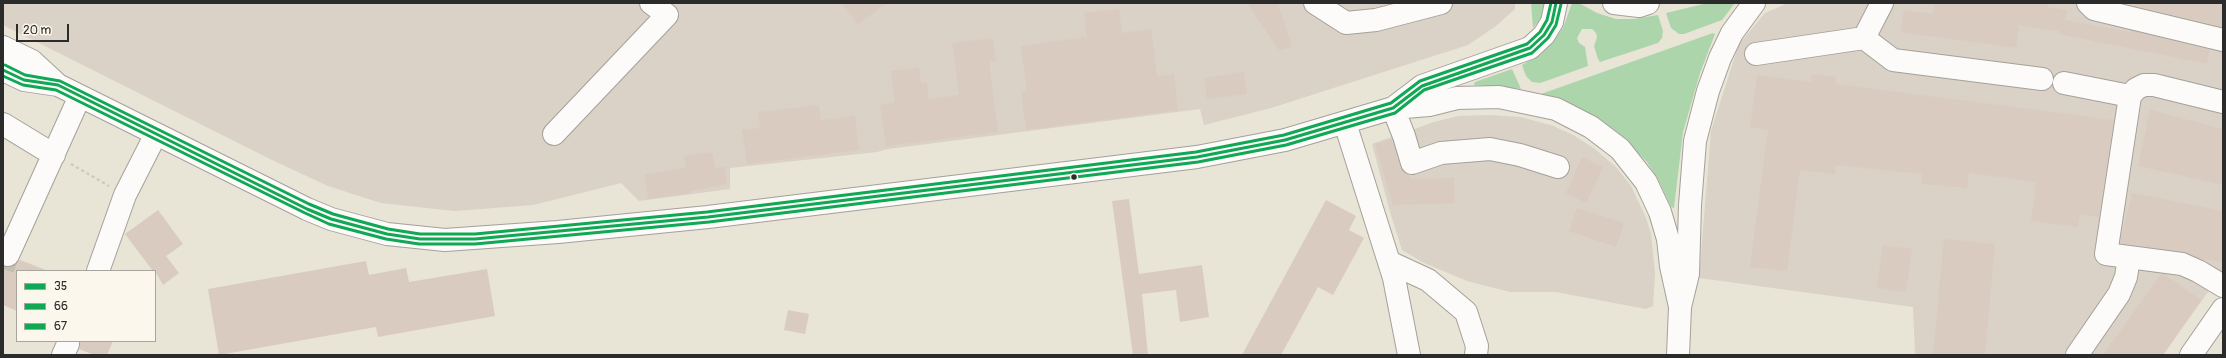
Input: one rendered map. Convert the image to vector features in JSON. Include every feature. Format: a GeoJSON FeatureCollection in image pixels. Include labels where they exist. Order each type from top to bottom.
{"type":"FeatureCollection","features":[{"type":"Feature","properties":{"kind":"street"},"geometry":{"type":"LineString","coordinates":[[554,134],[667,15],[652,3]]}},
{"type":"Feature","properties":{"kind":"street"},"geometry":{"type":"LineString","coordinates":[[1315,3],[1346,23],[1376,20],[1441,3]]}},
{"type":"Feature","properties":{"kind":"street"},"geometry":{"type":"LineString","coordinates":[[1393,108],[1422,86],[1530,48],[1544,35],[1552,22],[1556,3]]}},
{"type":"Feature","properties":{"kind":"street"},"geometry":{"type":"LineString","coordinates":[[1614,3],[1639,6],[1648,3]]}},
{"type":"Feature","properties":{"kind":"street"},"geometry":{"type":"LineString","coordinates":[[1678,355],[1680,307],[1688,274],[1690,205],[1695,141],[1708,92],[1720,58],[1732,33],[1754,3]]}},
{"type":"Feature","properties":{"kind":"street"},"geometry":{"type":"LineString","coordinates":[[1864,38],[1882,3]]}},
{"type":"Feature","properties":{"kind":"street"},"geometry":{"type":"LineString","coordinates":[[2088,3],[2094,9],[2223,40]]}},
{"type":"Feature","properties":{"kind":"street"},"geometry":{"type":"LineString","coordinates":[[1756,54],[1864,38],[1893,60],[2042,79]]}},
{"type":"Feature","properties":{"kind":"street"},"geometry":{"type":"LineString","coordinates":[[3,46],[32,62],[58,85],[331,219],[387,234],[445,240],[558,232],[708,217],[1197,157],[1285,140],[1393,108],[1429,105],[1457,98],[1499,97],[1523,101],[1556,110],[1591,127],[1620,149],[1646,182],[1660,212],[1668,239],[1671,266],[1680,307]]}},
{"type":"Feature","properties":{"kind":"street"},"geometry":{"type":"LineString","coordinates":[[3,70],[24,80],[58,85]]}},
{"type":"Feature","properties":{"kind":"street"},"geometry":{"type":"LineString","coordinates":[[2064,83],[2130,96]]}},
{"type":"Feature","properties":{"kind":"street"},"geometry":{"type":"LineString","coordinates":[[2223,102],[2154,85],[2144,85],[2136,89],[2130,96],[2106,254],[2182,264],[2198,271],[2223,286]]}},
{"type":"Feature","properties":{"kind":"street"},"geometry":{"type":"LineString","coordinates":[[8,255],[80,96]]}},
{"type":"Feature","properties":{"kind":"street"},"geometry":{"type":"LineString","coordinates":[[1393,108],[1404,136],[1412,163],[1441,153],[1490,149],[1520,154],[1558,167]]}},
{"type":"Feature","properties":{"kind":"street"},"geometry":{"type":"LineString","coordinates":[[1345,123],[1394,278],[1409,355]]}},
{"type":"Feature","properties":{"kind":"street"},"geometry":{"type":"LineString","coordinates":[[3,124],[54,154]]}},
{"type":"Feature","properties":{"kind":"street"},"geometry":{"type":"LineString","coordinates":[[98,270],[125,195],[156,134]]}},
{"type":"Feature","properties":{"kind":"street"},"geometry":{"type":"LineString","coordinates":[[2077,355],[2119,294],[2126,277],[2129,257]]}},
{"type":"Feature","properties":{"kind":"street"},"geometry":{"type":"LineString","coordinates":[[1389,262],[1428,280],[1466,312],[1477,346],[1476,355]]}},
{"type":"Feature","properties":{"kind":"street"},"geometry":{"type":"LineString","coordinates":[[2191,355],[2223,309]]}},
{"type":"Feature","properties":{"kind":"path"},"geometry":{"type":"LineString","coordinates":[[54,154],[125,195]]}},
{"type":"Feature","properties":{"kind":"shaded area"},"geometry":{"type":"Polygon","coordinates":[[[3,3],[1515,3],[1515,9],[1496,26],[1468,45],[1271,108],[1204,125],[1200,109],[888,149],[877,152],[730,168],[730,189],[639,201],[621,183],[533,205],[454,211],[381,203],[328,186],[272,160],[3,25],[3,3]]]}},
{"type":"Feature","properties":{"kind":"shaded area"},"geometry":{"type":"Polygon","coordinates":[[[2223,3],[2223,271],[2163,355],[1915,355],[1913,307],[1699,278],[1711,131],[1739,44],[1765,13],[1786,4],[2223,3]]]}},
{"type":"Feature","properties":{"kind":"shaded area"},"geometry":{"type":"Polygon","coordinates":[[[1490,115],[1520,117],[1551,125],[1573,135],[1595,149],[1616,167],[1631,186],[1646,218],[1651,234],[1655,273],[1653,306],[1646,309],[1556,292],[1510,292],[1467,281],[1422,262],[1402,250],[1372,144],[1434,122],[1458,116],[1490,115]]]}},
{"type":"Feature","properties":{"kind":"green space"},"geometry":{"type":"Polygon","coordinates":[[[1531,3],[1545,3],[1542,17],[1533,28],[1531,3]]]}},
{"type":"Feature","properties":{"kind":"green space"},"geometry":{"type":"Polygon","coordinates":[[[1572,3],[1579,3],[1597,13],[1616,19],[1634,19],[1658,15],[1663,31],[1662,38],[1658,43],[1600,62],[1594,46],[1597,37],[1596,33],[1592,29],[1582,29],[1577,38],[1579,43],[1585,47],[1588,66],[1540,83],[1532,82],[1526,76],[1522,65],[1541,54],[1556,38],[1563,28],[1572,3]]]}},
{"type":"Feature","properties":{"kind":"green space"},"geometry":{"type":"Polygon","coordinates":[[[1708,3],[1735,3],[1722,20],[1684,34],[1679,34],[1671,28],[1666,13],[1708,3]]]}},
{"type":"Feature","properties":{"kind":"green space"},"geometry":{"type":"Polygon","coordinates":[[[1713,33],[1715,34],[1700,73],[1683,132],[1674,208],[1671,207],[1657,177],[1647,162],[1617,132],[1579,108],[1541,94],[1713,33]]]}},
{"type":"Feature","properties":{"kind":"green space"},"geometry":{"type":"Polygon","coordinates":[[[1512,69],[1521,89],[1474,85],[1475,82],[1512,69]]]}},
{"type":"Feature","properties":{"kind":"building"},"geometry":{"type":"Polygon","coordinates":[[[842,3],[887,3],[858,24],[842,3]]]}},
{"type":"Feature","properties":{"kind":"building"},"geometry":{"type":"Polygon","coordinates":[[[1247,3],[1278,3],[1292,47],[1279,50],[1247,3]]]}},
{"type":"Feature","properties":{"kind":"building"},"geometry":{"type":"Polygon","coordinates":[[[1934,3],[2048,3],[2047,7],[2067,10],[2065,20],[2129,32],[2130,30],[2210,50],[2207,64],[2059,34],[2059,31],[2019,25],[2016,48],[1900,32],[1904,10],[1933,14],[1934,3]]]}},
{"type":"Feature","properties":{"kind":"building"},"geometry":{"type":"Polygon","coordinates":[[[2136,3],[2223,3],[2223,27],[2135,6],[2136,3]]]}},
{"type":"Feature","properties":{"kind":"building"},"geometry":{"type":"Polygon","coordinates":[[[1119,9],[1122,33],[1151,29],[1157,76],[1174,74],[1178,110],[1026,130],[1021,92],[1027,91],[1021,46],[1087,37],[1084,13],[1119,9]]]}},
{"type":"Feature","properties":{"kind":"building"},"geometry":{"type":"Polygon","coordinates":[[[993,38],[996,61],[989,61],[998,132],[886,146],[880,105],[895,103],[891,71],[919,68],[921,83],[927,82],[929,99],[959,95],[952,43],[993,38]]]}},
{"type":"Feature","properties":{"kind":"building"},"geometry":{"type":"Polygon","coordinates":[[[1244,72],[1247,94],[1207,99],[1204,78],[1244,72]]]}},
{"type":"Feature","properties":{"kind":"building"},"geometry":{"type":"Polygon","coordinates":[[[1812,74],[1836,77],[1836,84],[2114,120],[2099,217],[2080,214],[2078,227],[2031,221],[2036,182],[1969,173],[1967,188],[1921,184],[1922,174],[1836,165],[1835,174],[1800,170],[1787,271],[1750,267],[1768,130],[1750,127],[1757,75],[1811,82],[1812,74]]]}},
{"type":"Feature","properties":{"kind":"building"},"geometry":{"type":"Polygon","coordinates":[[[819,105],[821,120],[855,116],[859,150],[747,164],[742,130],[760,128],[758,112],[819,105]]]}},
{"type":"Feature","properties":{"kind":"building"},"geometry":{"type":"Polygon","coordinates":[[[2150,110],[2223,129],[2223,185],[2138,166],[2150,110]]]}},
{"type":"Feature","properties":{"kind":"building"},"geometry":{"type":"Polygon","coordinates":[[[1392,139],[1400,167],[1404,172],[1410,175],[1411,179],[1454,178],[1455,203],[1393,205],[1375,144],[1392,139]]]}},
{"type":"Feature","properties":{"kind":"building"},"geometry":{"type":"Polygon","coordinates":[[[712,152],[715,168],[725,167],[727,184],[691,191],[691,193],[648,199],[645,174],[686,168],[684,156],[712,152]]]}},
{"type":"Feature","properties":{"kind":"building"},"geometry":{"type":"Polygon","coordinates":[[[1582,157],[1603,167],[1586,203],[1566,193],[1582,157]]]}},
{"type":"Feature","properties":{"kind":"building"},"geometry":{"type":"Polygon","coordinates":[[[2132,193],[2223,211],[2223,262],[2201,259],[2184,252],[2120,243],[2132,193]]]}},
{"type":"Feature","properties":{"kind":"building"},"geometry":{"type":"Polygon","coordinates":[[[1129,199],[1139,274],[1202,265],[1209,317],[1180,322],[1176,290],[1142,294],[1148,355],[1133,355],[1112,201],[1129,199]]]}},
{"type":"Feature","properties":{"kind":"building"},"geometry":{"type":"Polygon","coordinates":[[[1326,200],[1356,216],[1349,230],[1364,238],[1333,295],[1318,287],[1281,355],[1242,355],[1326,200]]]}},
{"type":"Feature","properties":{"kind":"building"},"geometry":{"type":"Polygon","coordinates":[[[1577,208],[1624,223],[1616,247],[1569,231],[1577,208]]]}},
{"type":"Feature","properties":{"kind":"building"},"geometry":{"type":"Polygon","coordinates":[[[158,210],[183,244],[166,256],[179,273],[163,285],[156,270],[152,270],[125,234],[158,210]]]}},
{"type":"Feature","properties":{"kind":"building"},"geometry":{"type":"Polygon","coordinates":[[[1944,239],[1995,244],[1985,355],[1933,355],[1944,239]]]}},
{"type":"Feature","properties":{"kind":"building"},"geometry":{"type":"Polygon","coordinates":[[[1883,245],[1912,249],[1906,292],[1877,288],[1883,245]]]}},
{"type":"Feature","properties":{"kind":"building"},"geometry":{"type":"Polygon","coordinates":[[[20,260],[46,270],[16,270],[16,311],[3,305],[3,266],[15,265],[20,260]]]}},
{"type":"Feature","properties":{"kind":"building"},"geometry":{"type":"Polygon","coordinates":[[[366,261],[369,275],[406,268],[409,282],[487,269],[495,316],[378,337],[376,327],[219,355],[208,289],[366,261]]]}},
{"type":"Feature","properties":{"kind":"building"},"geometry":{"type":"Polygon","coordinates":[[[2161,274],[2164,274],[2201,300],[2163,355],[2103,355],[2161,274]]]}},
{"type":"Feature","properties":{"kind":"building"},"geometry":{"type":"Polygon","coordinates":[[[788,310],[809,314],[805,334],[784,330],[788,310]]]}},
{"type":"Feature","properties":{"kind":"building"},"geometry":{"type":"Polygon","coordinates":[[[80,342],[113,342],[107,355],[94,355],[79,349],[80,342]]]}},
{"type":"Feature","properties":{"kind":"tunnel"},"geometry":{"type":"LineString","coordinates":[[3,269],[8,255]]}},
{"type":"Feature","properties":{"kind":"transit line","name":"67"},"geometry":{"type":"LineString","coordinates":[[5,65],[25,75],[60,81],[309,204],[333,214],[388,229],[420,234],[475,234],[707,212],[1196,152],[1284,135],[1391,103],[1420,81],[1527,44],[1540,32],[1547,20],[1551,3]]}},
{"type":"Feature","properties":{"kind":"transit line","name":"35"},"geometry":{"type":"LineString","coordinates":[[3,70],[24,80],[58,85],[307,209],[331,219],[387,234],[420,239],[475,239],[708,217],[1197,157],[1285,140],[1393,108],[1422,86],[1530,48],[1544,35],[1552,22],[1556,3]]}},
{"type":"Feature","properties":{"kind":"transit line","name":"66"},"geometry":{"type":"LineString","coordinates":[[3,76],[23,85],[56,90],[329,224],[386,239],[419,244],[475,244],[709,222],[1198,162],[1286,145],[1395,113],[1424,90],[1532,53],[1548,38],[1556,25],[1561,4]]}}]}
